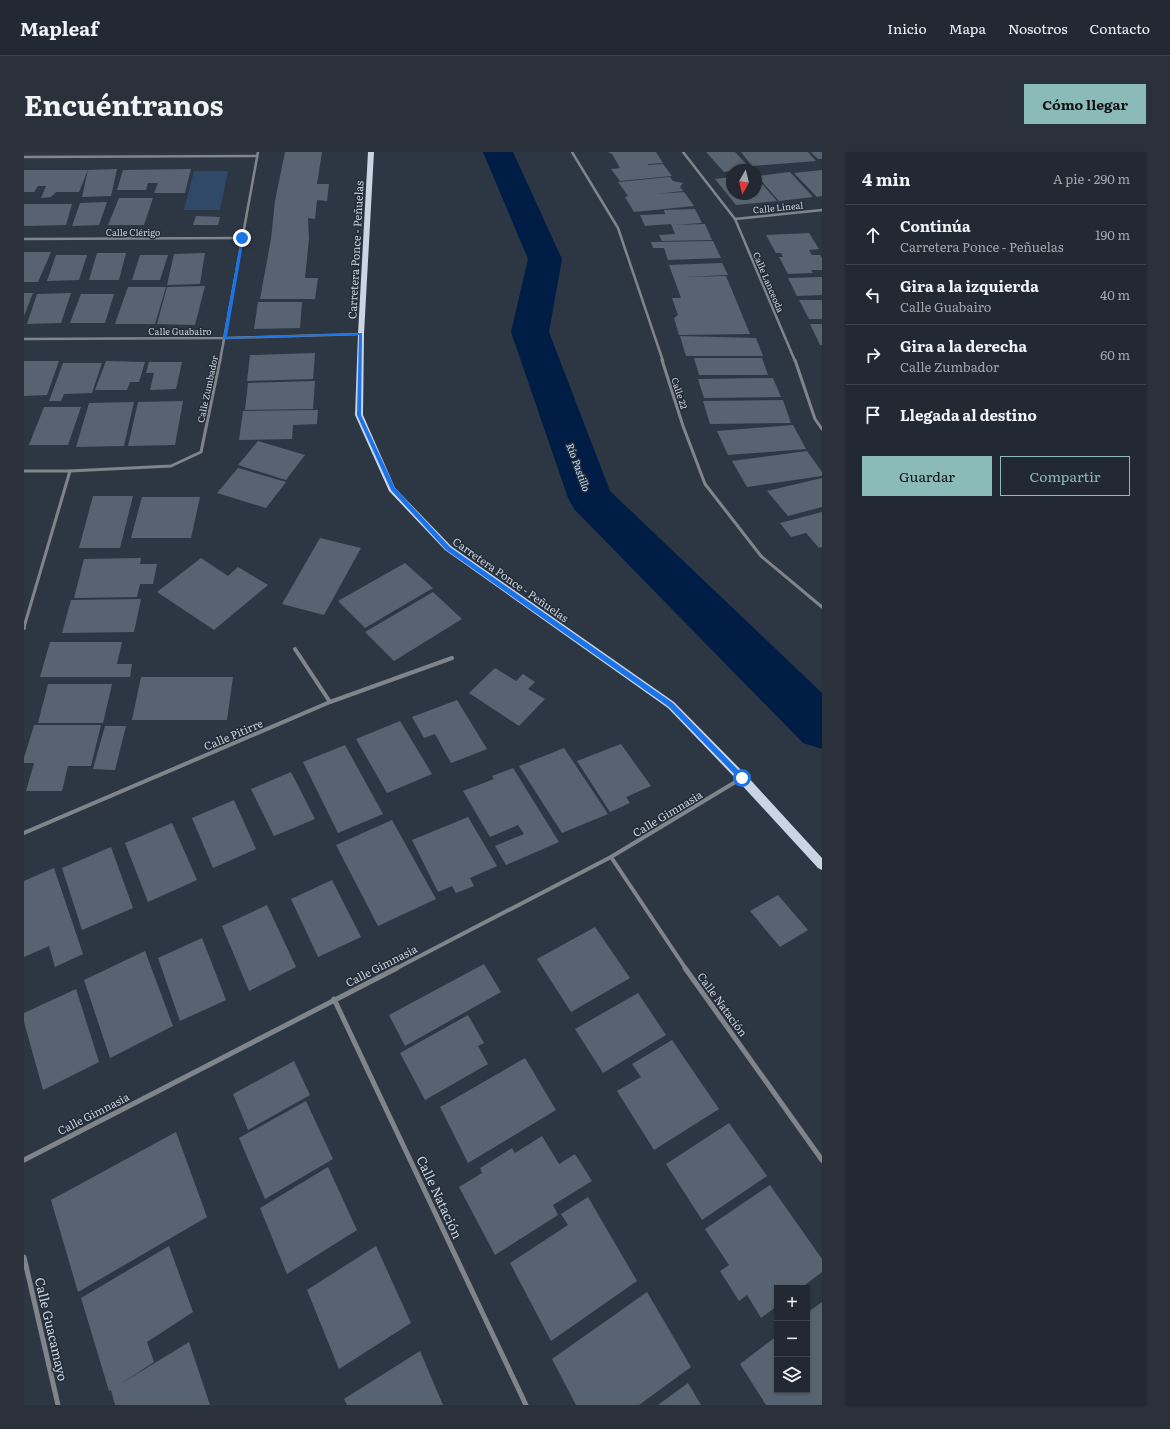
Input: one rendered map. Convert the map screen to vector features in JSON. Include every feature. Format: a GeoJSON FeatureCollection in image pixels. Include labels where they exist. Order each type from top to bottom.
{"type":"FeatureCollection","features":[{"type":"Feature","properties":{"kind":"main road","name":"Carretera Ponce - Peñuelas"},"geometry":{"type":"LineString","coordinates":[[371,152],[361,334],[359,415],[392,489],[448,548],[671,705],[742,778],[822,865]]}},
{"type":"Feature","properties":{"kind":"street","name":"Calle Zumbador"},"geometry":{"type":"LineString","coordinates":[[24,471],[70,471],[171,466],[201,452],[225,338],[258,152]]}},
{"type":"Feature","properties":{"kind":"street","name":"Calle 22"},"geometry":{"type":"LineString","coordinates":[[572,152],[618,228],[647,311],[683,426],[705,484],[761,556],[822,607]]}},
{"type":"Feature","properties":{"kind":"street","name":"Calle Lanceoda"},"geometry":{"type":"LineString","coordinates":[[683,152],[735,219],[796,363],[815,419],[822,429]]}},
{"type":"Feature","properties":{"kind":"street"},"geometry":{"type":"LineString","coordinates":[[24,157],[257,156]]}},
{"type":"Feature","properties":{"kind":"street","name":"Calle Lineal"},"geometry":{"type":"LineString","coordinates":[[735,219],[822,210]]}},
{"type":"Feature","properties":{"kind":"street","name":"Calle Clérigo"},"geometry":{"type":"LineString","coordinates":[[24,239],[242,238]]}},
{"type":"Feature","properties":{"kind":"street","name":"Calle Guabairo"},"geometry":{"type":"LineString","coordinates":[[24,339],[225,338],[361,334]]}},
{"type":"Feature","properties":{"kind":"street"},"geometry":{"type":"LineString","coordinates":[[24,628],[70,471]]}},
{"type":"Feature","properties":{"kind":"street"},"geometry":{"type":"LineString","coordinates":[[295,650],[330,702]]}},
{"type":"Feature","properties":{"kind":"street","name":"Calle Pitirre"},"geometry":{"type":"LineString","coordinates":[[24,833],[330,702],[452,658]]}},
{"type":"Feature","properties":{"kind":"street","name":"Calle Gimnasia"},"geometry":{"type":"LineString","coordinates":[[24,1160],[611,857],[742,778]]}},
{"type":"Feature","properties":{"kind":"street","name":"Calle Natación"},"geometry":{"type":"LineString","coordinates":[[611,857],[690,975],[822,1160]]}},
{"type":"Feature","properties":{"kind":"street","name":"Calle Natación"},"geometry":{"type":"LineString","coordinates":[[334,999],[526,1405]]}},
{"type":"Feature","properties":{"kind":"street","name":"Calle Guacamayo"},"geometry":{"type":"LineString","coordinates":[[24,1257],[58,1405]]}},
{"type":"Feature","properties":{"kind":"shaded area"},"geometry":{"type":"Polygon","coordinates":[[[194,171],[228,171],[220,210],[184,210],[194,171]]]}},
{"type":"Feature","properties":{"kind":"building"},"geometry":{"type":"Polygon","coordinates":[[[285,152],[322,152],[317,184],[329,184],[327,201],[317,200],[315,219],[308,218],[309,239],[305,278],[318,278],[315,299],[260,299],[271,239],[275,201],[285,152]]]}},
{"type":"Feature","properties":{"kind":"building"},"geometry":{"type":"Polygon","coordinates":[[[608,152],[656,152],[663,163],[648,165],[663,164],[672,176],[620,181],[611,169],[620,168],[612,154],[608,152]]]}},
{"type":"Feature","properties":{"kind":"building"},"geometry":{"type":"Polygon","coordinates":[[[706,152],[735,152],[746,164],[726,164],[726,172],[724,172],[706,152]]]}},
{"type":"Feature","properties":{"kind":"building"},"geometry":{"type":"Polygon","coordinates":[[[741,152],[808,152],[816,161],[762,165],[762,164],[750,164],[741,152]]]}},
{"type":"Feature","properties":{"kind":"building"},"geometry":{"type":"Polygon","coordinates":[[[811,152],[822,152],[822,159],[818,159],[811,152]]]}},
{"type":"Feature","properties":{"kind":"building"},"geometry":{"type":"Polygon","coordinates":[[[117,169],[111,196],[82,197],[88,170],[117,169]]]}},
{"type":"Feature","properties":{"kind":"building"},"geometry":{"type":"Polygon","coordinates":[[[191,169],[185,193],[154,193],[158,183],[148,183],[146,190],[117,190],[123,170],[191,169]]]}},
{"type":"Feature","properties":{"kind":"building"},"geometry":{"type":"Polygon","coordinates":[[[24,170],[88,170],[79,192],[56,192],[51,197],[41,198],[46,186],[38,186],[34,192],[24,192],[24,170]]]}},
{"type":"Feature","properties":{"kind":"building"},"geometry":{"type":"Polygon","coordinates":[[[822,170],[822,196],[817,197],[794,173],[822,170]]]}},
{"type":"Feature","properties":{"kind":"building"},"geometry":{"type":"Polygon","coordinates":[[[790,172],[813,197],[779,201],[762,182],[762,175],[790,172]]]}},
{"type":"Feature","properties":{"kind":"building"},"geometry":{"type":"Polygon","coordinates":[[[670,177],[673,181],[683,183],[680,187],[683,191],[657,194],[684,192],[694,206],[634,212],[625,197],[628,196],[618,182],[670,177]]]}},
{"type":"Feature","properties":{"kind":"building"},"geometry":{"type":"Polygon","coordinates":[[[726,178],[726,193],[715,179],[726,178]]]}},
{"type":"Feature","properties":{"kind":"building"},"geometry":{"type":"Polygon","coordinates":[[[762,184],[777,201],[736,205],[732,200],[762,200],[762,184]]]}},
{"type":"Feature","properties":{"kind":"building"},"geometry":{"type":"Polygon","coordinates":[[[119,198],[153,198],[144,225],[108,225],[119,198]]]}},
{"type":"Feature","properties":{"kind":"building"},"geometry":{"type":"Polygon","coordinates":[[[107,202],[99,225],[72,226],[80,203],[107,202]]]}},
{"type":"Feature","properties":{"kind":"building"},"geometry":{"type":"Polygon","coordinates":[[[24,204],[72,204],[66,225],[24,226],[24,204]]]}},
{"type":"Feature","properties":{"kind":"building"},"geometry":{"type":"Polygon","coordinates":[[[695,209],[702,223],[674,225],[705,224],[712,240],[662,241],[659,235],[675,234],[671,224],[645,226],[640,215],[665,214],[664,210],[695,209]]]}},
{"type":"Feature","properties":{"kind":"building"},"geometry":{"type":"Polygon","coordinates":[[[196,216],[220,217],[218,225],[193,225],[196,216]]]}},
{"type":"Feature","properties":{"kind":"building"},"geometry":{"type":"Polygon","coordinates":[[[809,233],[819,249],[809,250],[812,255],[820,255],[822,258],[822,270],[811,270],[813,273],[788,274],[779,257],[783,257],[781,253],[776,253],[766,235],[809,233]]]}},
{"type":"Feature","properties":{"kind":"building"},"geometry":{"type":"Polygon","coordinates":[[[713,241],[721,258],[668,260],[664,248],[653,248],[651,242],[713,241]]]}},
{"type":"Feature","properties":{"kind":"building"},"geometry":{"type":"Polygon","coordinates":[[[24,252],[51,252],[38,282],[24,282],[24,252]]]}},
{"type":"Feature","properties":{"kind":"building"},"geometry":{"type":"Polygon","coordinates":[[[97,253],[126,253],[119,280],[89,280],[97,253]]]}},
{"type":"Feature","properties":{"kind":"building"},"geometry":{"type":"Polygon","coordinates":[[[205,253],[200,284],[167,285],[174,254],[205,253]]]}},
{"type":"Feature","properties":{"kind":"building"},"geometry":{"type":"Polygon","coordinates":[[[56,255],[87,255],[79,280],[47,281],[56,255]]]}},
{"type":"Feature","properties":{"kind":"building"},"geometry":{"type":"Polygon","coordinates":[[[140,255],[168,255],[160,280],[132,280],[140,255]]]}},
{"type":"Feature","properties":{"kind":"building"},"geometry":{"type":"Polygon","coordinates":[[[722,263],[728,275],[682,277],[726,276],[750,334],[679,335],[674,318],[678,315],[672,298],[681,298],[669,265],[722,263]]]}},
{"type":"Feature","properties":{"kind":"building"},"geometry":{"type":"Polygon","coordinates":[[[822,277],[822,295],[797,296],[788,278],[822,277]]]}},
{"type":"Feature","properties":{"kind":"building"},"geometry":{"type":"Polygon","coordinates":[[[205,286],[195,325],[157,324],[167,287],[205,286]]]}},
{"type":"Feature","properties":{"kind":"building"},"geometry":{"type":"Polygon","coordinates":[[[128,287],[166,287],[155,324],[115,324],[128,287]]]}},
{"type":"Feature","properties":{"kind":"building"},"geometry":{"type":"Polygon","coordinates":[[[24,293],[33,293],[24,316],[24,293]]]}},
{"type":"Feature","properties":{"kind":"building"},"geometry":{"type":"Polygon","coordinates":[[[71,293],[61,323],[27,324],[37,294],[71,293]]]}},
{"type":"Feature","properties":{"kind":"building"},"geometry":{"type":"Polygon","coordinates":[[[81,294],[114,294],[105,323],[70,323],[81,294]]]}},
{"type":"Feature","properties":{"kind":"building"},"geometry":{"type":"Polygon","coordinates":[[[799,300],[822,300],[822,319],[809,319],[799,300]]]}},
{"type":"Feature","properties":{"kind":"building"},"geometry":{"type":"Polygon","coordinates":[[[258,302],[302,302],[300,328],[254,329],[258,302]]]}},
{"type":"Feature","properties":{"kind":"building"},"geometry":{"type":"Polygon","coordinates":[[[810,324],[822,324],[822,345],[820,345],[810,324]]]}},
{"type":"Feature","properties":{"kind":"building"},"geometry":{"type":"Polygon","coordinates":[[[680,336],[756,338],[763,356],[686,356],[680,336]]]}},
{"type":"Feature","properties":{"kind":"building"},"geometry":{"type":"Polygon","coordinates":[[[315,353],[313,379],[247,381],[250,355],[315,353]]]}},
{"type":"Feature","properties":{"kind":"building"},"geometry":{"type":"Polygon","coordinates":[[[694,358],[762,358],[768,375],[699,375],[694,358]]]}},
{"type":"Feature","properties":{"kind":"building"},"geometry":{"type":"Polygon","coordinates":[[[24,361],[59,361],[47,395],[24,396],[24,361]]]}},
{"type":"Feature","properties":{"kind":"building"},"geometry":{"type":"Polygon","coordinates":[[[106,361],[145,362],[139,382],[130,382],[127,390],[95,390],[106,361]]]}},
{"type":"Feature","properties":{"kind":"building"},"geometry":{"type":"Polygon","coordinates":[[[149,362],[182,362],[176,389],[150,390],[154,373],[146,373],[149,362]]]}},
{"type":"Feature","properties":{"kind":"building"},"geometry":{"type":"Polygon","coordinates":[[[63,363],[102,363],[92,393],[64,394],[61,401],[49,401],[63,363]]]}},
{"type":"Feature","properties":{"kind":"building"},"geometry":{"type":"Polygon","coordinates":[[[773,378],[781,397],[704,398],[698,379],[773,378]]]}},
{"type":"Feature","properties":{"kind":"building"},"geometry":{"type":"Polygon","coordinates":[[[315,381],[313,409],[245,410],[248,383],[315,381]]]}},
{"type":"Feature","properties":{"kind":"building"},"geometry":{"type":"Polygon","coordinates":[[[783,400],[791,423],[710,424],[703,401],[783,400]]]}},
{"type":"Feature","properties":{"kind":"building"},"geometry":{"type":"Polygon","coordinates":[[[183,401],[175,445],[128,446],[138,402],[183,401]]]}},
{"type":"Feature","properties":{"kind":"building"},"geometry":{"type":"Polygon","coordinates":[[[134,402],[124,446],[76,447],[89,403],[134,402]]]}},
{"type":"Feature","properties":{"kind":"building"},"geometry":{"type":"Polygon","coordinates":[[[44,407],[81,407],[68,445],[29,445],[44,407]]]}},
{"type":"Feature","properties":{"kind":"building"},"geometry":{"type":"Polygon","coordinates":[[[318,410],[317,424],[293,425],[292,439],[239,440],[243,411],[318,410]]]}},
{"type":"Feature","properties":{"kind":"building"},"geometry":{"type":"Polygon","coordinates":[[[793,425],[806,449],[728,455],[717,431],[793,425]]]}},
{"type":"Feature","properties":{"kind":"building"},"geometry":{"type":"Polygon","coordinates":[[[258,441],[305,455],[286,480],[238,465],[258,441]]]}},
{"type":"Feature","properties":{"kind":"building"},"geometry":{"type":"Polygon","coordinates":[[[807,451],[822,472],[822,476],[747,487],[732,461],[807,451]]]}},
{"type":"Feature","properties":{"kind":"building"},"geometry":{"type":"Polygon","coordinates":[[[238,468],[286,482],[266,508],[217,493],[238,468]]]}},
{"type":"Feature","properties":{"kind":"building"},"geometry":{"type":"Polygon","coordinates":[[[822,478],[822,507],[788,516],[767,491],[822,478]]]}},
{"type":"Feature","properties":{"kind":"building"},"geometry":{"type":"Polygon","coordinates":[[[93,496],[133,496],[120,548],[79,548],[93,496]]]}},
{"type":"Feature","properties":{"kind":"building"},"geometry":{"type":"Polygon","coordinates":[[[142,497],[200,497],[191,538],[131,538],[142,497]]]}},
{"type":"Feature","properties":{"kind":"building"},"geometry":{"type":"Polygon","coordinates":[[[822,512],[822,547],[819,548],[806,533],[791,537],[780,523],[822,512]]]}},
{"type":"Feature","properties":{"kind":"building"},"geometry":{"type":"Polygon","coordinates":[[[320,538],[361,548],[324,615],[282,604],[320,538]]]}},
{"type":"Feature","properties":{"kind":"building"},"geometry":{"type":"Polygon","coordinates":[[[141,558],[140,564],[157,564],[153,584],[140,584],[137,597],[74,598],[84,559],[141,558]]]}},
{"type":"Feature","properties":{"kind":"building"},"geometry":{"type":"Polygon","coordinates":[[[201,558],[228,576],[238,567],[268,585],[214,630],[157,592],[201,558]]]}},
{"type":"Feature","properties":{"kind":"building"},"geometry":{"type":"Polygon","coordinates":[[[405,563],[433,588],[365,628],[338,601],[405,563]]]}},
{"type":"Feature","properties":{"kind":"building"},"geometry":{"type":"Polygon","coordinates":[[[433,592],[462,619],[394,661],[365,632],[433,592]]]}},
{"type":"Feature","properties":{"kind":"building"},"geometry":{"type":"Polygon","coordinates":[[[141,599],[134,632],[62,633],[71,600],[141,599]]]}},
{"type":"Feature","properties":{"kind":"building"},"geometry":{"type":"Polygon","coordinates":[[[50,642],[122,642],[117,664],[132,664],[130,677],[40,677],[50,642]]]}},
{"type":"Feature","properties":{"kind":"building"},"geometry":{"type":"Polygon","coordinates":[[[495,668],[516,681],[523,674],[535,682],[528,689],[545,699],[519,726],[469,693],[495,668]]]}},
{"type":"Feature","properties":{"kind":"building"},"geometry":{"type":"Polygon","coordinates":[[[141,677],[233,677],[227,720],[132,720],[141,677]]]}},
{"type":"Feature","properties":{"kind":"building"},"geometry":{"type":"Polygon","coordinates":[[[48,684],[112,684],[103,723],[38,723],[48,684]]]}},
{"type":"Feature","properties":{"kind":"building"},"geometry":{"type":"Polygon","coordinates":[[[457,700],[487,749],[451,763],[435,734],[424,738],[412,717],[457,700]]]}},
{"type":"Feature","properties":{"kind":"building"},"geometry":{"type":"Polygon","coordinates":[[[400,721],[432,774],[387,793],[356,739],[400,721]]]}},
{"type":"Feature","properties":{"kind":"building"},"geometry":{"type":"Polygon","coordinates":[[[34,725],[101,725],[91,766],[68,766],[62,791],[26,791],[34,763],[24,763],[24,758],[34,725]]]}},
{"type":"Feature","properties":{"kind":"building"},"geometry":{"type":"Polygon","coordinates":[[[105,726],[126,726],[115,770],[93,769],[105,726]]]}},
{"type":"Feature","properties":{"kind":"building"},"geometry":{"type":"Polygon","coordinates":[[[621,744],[651,786],[626,797],[630,803],[610,812],[577,761],[621,744]]]}},
{"type":"Feature","properties":{"kind":"building"},"geometry":{"type":"Polygon","coordinates":[[[345,745],[383,814],[338,833],[303,762],[345,745]]]}},
{"type":"Feature","properties":{"kind":"building"},"geometry":{"type":"Polygon","coordinates":[[[564,748],[608,814],[562,833],[519,766],[564,748]]]}},
{"type":"Feature","properties":{"kind":"building"},"geometry":{"type":"Polygon","coordinates":[[[513,768],[559,842],[506,865],[495,846],[524,834],[518,825],[490,837],[463,791],[494,779],[492,776],[513,768]]]}},
{"type":"Feature","properties":{"kind":"building"},"geometry":{"type":"Polygon","coordinates":[[[291,772],[315,819],[274,836],[251,789],[291,772]]]}},
{"type":"Feature","properties":{"kind":"building"},"geometry":{"type":"Polygon","coordinates":[[[234,800],[256,849],[213,868],[192,818],[234,800]]]}},
{"type":"Feature","properties":{"kind":"building"},"geometry":{"type":"Polygon","coordinates":[[[468,817],[497,866],[470,878],[474,886],[456,893],[452,886],[438,892],[412,840],[468,817]]]}},
{"type":"Feature","properties":{"kind":"building"},"geometry":{"type":"Polygon","coordinates":[[[392,820],[436,899],[378,926],[336,845],[392,820]]]}},
{"type":"Feature","properties":{"kind":"building"},"geometry":{"type":"Polygon","coordinates":[[[172,823],[197,880],[148,902],[125,843],[172,823]]]}},
{"type":"Feature","properties":{"kind":"building"},"geometry":{"type":"Polygon","coordinates":[[[111,847],[133,908],[82,930],[62,868],[111,847]]]}},
{"type":"Feature","properties":{"kind":"building"},"geometry":{"type":"Polygon","coordinates":[[[54,868],[83,954],[55,967],[49,946],[24,957],[24,881],[54,868]]]}},
{"type":"Feature","properties":{"kind":"building"},"geometry":{"type":"Polygon","coordinates":[[[332,880],[361,937],[318,957],[291,899],[332,880]]]}},
{"type":"Feature","properties":{"kind":"building"},"geometry":{"type":"Polygon","coordinates":[[[778,895],[808,930],[780,947],[750,911],[778,895]]]}},
{"type":"Feature","properties":{"kind":"building"},"geometry":{"type":"Polygon","coordinates":[[[267,905],[296,967],[249,991],[222,926],[267,905]]]}},
{"type":"Feature","properties":{"kind":"building"},"geometry":{"type":"Polygon","coordinates":[[[595,927],[630,978],[571,1012],[537,959],[595,927]]]}},
{"type":"Feature","properties":{"kind":"building"},"geometry":{"type":"Polygon","coordinates":[[[202,938],[226,1000],[180,1021],[158,958],[202,938]]]}},
{"type":"Feature","properties":{"kind":"building"},"geometry":{"type":"Polygon","coordinates":[[[145,951],[173,1026],[110,1058],[84,980],[145,951]]]}},
{"type":"Feature","properties":{"kind":"building"},"geometry":{"type":"Polygon","coordinates":[[[484,964],[501,992],[405,1046],[389,1015],[484,964]]]}},
{"type":"Feature","properties":{"kind":"building"},"geometry":{"type":"Polygon","coordinates":[[[76,989],[99,1062],[43,1090],[24,1022],[24,1013],[76,989]]]}},
{"type":"Feature","properties":{"kind":"building"},"geometry":{"type":"Polygon","coordinates":[[[638,993],[666,1035],[603,1073],[575,1029],[638,993]]]}},
{"type":"Feature","properties":{"kind":"building"},"geometry":{"type":"Polygon","coordinates":[[[468,1015],[484,1043],[478,1046],[488,1064],[425,1100],[400,1053],[468,1015]]]}},
{"type":"Feature","properties":{"kind":"building"},"geometry":{"type":"Polygon","coordinates":[[[672,1040],[719,1109],[654,1150],[617,1091],[641,1077],[632,1064],[672,1040]]]}},
{"type":"Feature","properties":{"kind":"building"},"geometry":{"type":"Polygon","coordinates":[[[525,1058],[556,1110],[468,1163],[440,1107],[525,1058]]]}},
{"type":"Feature","properties":{"kind":"building"},"geometry":{"type":"Polygon","coordinates":[[[294,1061],[310,1095],[248,1130],[233,1094],[294,1061]]]}},
{"type":"Feature","properties":{"kind":"building"},"geometry":{"type":"Polygon","coordinates":[[[306,1101],[333,1159],[265,1199],[239,1138],[306,1101]]]}},
{"type":"Feature","properties":{"kind":"building"},"geometry":{"type":"Polygon","coordinates":[[[729,1123],[767,1176],[702,1220],[666,1164],[729,1123]]]}},
{"type":"Feature","properties":{"kind":"building"},"geometry":{"type":"Polygon","coordinates":[[[176,1132],[207,1217],[78,1292],[51,1200],[176,1132]]]}},
{"type":"Feature","properties":{"kind":"building"},"geometry":{"type":"Polygon","coordinates":[[[542,1136],[559,1164],[575,1154],[592,1181],[553,1205],[558,1215],[495,1255],[459,1187],[482,1173],[480,1168],[512,1148],[515,1153],[542,1136]]]}},
{"type":"Feature","properties":{"kind":"building"},"geometry":{"type":"Polygon","coordinates":[[[328,1167],[357,1230],[287,1274],[260,1208],[328,1167]]]}},
{"type":"Feature","properties":{"kind":"building"},"geometry":{"type":"Polygon","coordinates":[[[770,1185],[822,1259],[822,1272],[805,1285],[774,1285],[774,1308],[761,1318],[747,1295],[739,1301],[720,1271],[729,1265],[705,1229],[770,1185]]]}},
{"type":"Feature","properties":{"kind":"building"},"geometry":{"type":"Polygon","coordinates":[[[588,1197],[637,1281],[551,1341],[510,1263],[568,1225],[561,1214],[588,1197]]]}},
{"type":"Feature","properties":{"kind":"building"},"geometry":{"type":"Polygon","coordinates":[[[169,1246],[193,1312],[147,1342],[154,1362],[119,1385],[189,1342],[210,1405],[115,1405],[111,1390],[109,1391],[81,1298],[169,1246]]]}},
{"type":"Feature","properties":{"kind":"building"},"geometry":{"type":"Polygon","coordinates":[[[376,1246],[411,1323],[339,1369],[307,1290],[376,1246]]]}},
{"type":"Feature","properties":{"kind":"building"},"geometry":{"type":"Polygon","coordinates":[[[647,1292],[691,1367],[639,1405],[576,1405],[552,1359],[647,1292]]]}},
{"type":"Feature","properties":{"kind":"building"},"geometry":{"type":"Polygon","coordinates":[[[822,1302],[822,1405],[766,1405],[740,1364],[774,1338],[774,1393],[810,1393],[810,1311],[822,1302]]]}},
{"type":"Feature","properties":{"kind":"building"},"geometry":{"type":"Polygon","coordinates":[[[420,1351],[443,1405],[347,1405],[344,1399],[420,1351]]]}},
{"type":"Feature","properties":{"kind":"building"},"geometry":{"type":"Polygon","coordinates":[[[688,1383],[701,1405],[658,1405],[688,1383]]]}},
{"type":"Feature","properties":{"kind":"waterway","name":"Río Pastillo"},"geometry":{"type":"LineString","coordinates":[[498,152],[545,259],[530,332],[590,498],[822,727]]}},
{"type":"Feature","properties":{"kind":"route"},"geometry":{"type":"LineString","coordinates":[[242,238],[225,338],[361,334],[359,415],[392,489],[448,548],[671,705],[742,778]]}}]}
